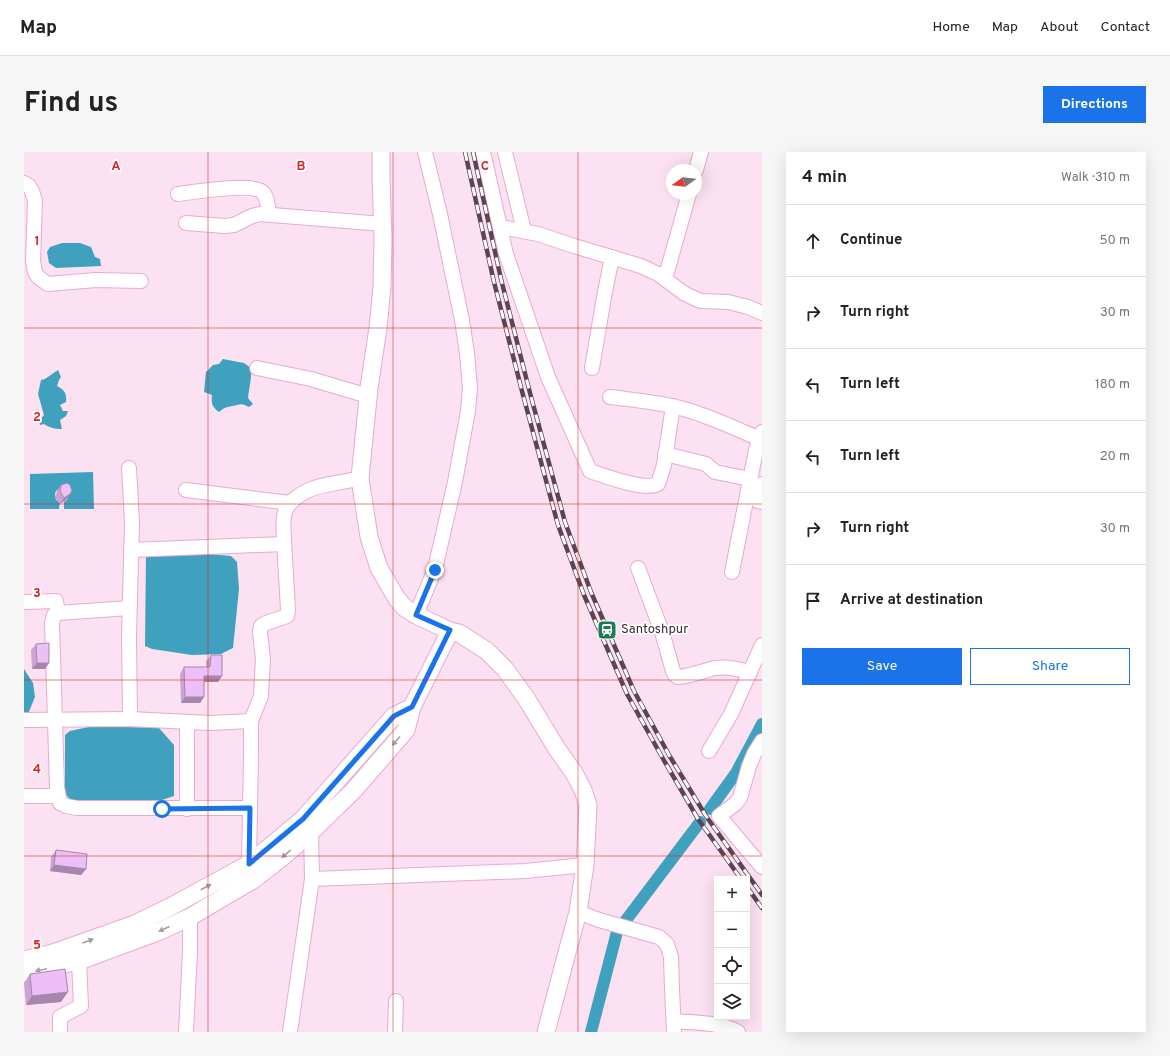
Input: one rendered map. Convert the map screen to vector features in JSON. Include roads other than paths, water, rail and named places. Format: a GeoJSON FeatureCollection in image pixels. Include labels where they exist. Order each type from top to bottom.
{"type":"FeatureCollection","features":[{"type":"Feature","properties":{"kind":"street"},"geometry":{"type":"LineString","coordinates":[[381,152],[384,239],[382,288],[368,396],[360,478],[369,537],[378,568],[397,600],[405,608],[416,615],[459,633],[487,651],[505,668],[574,773],[583,790],[588,804],[586,864],[578,912],[546,1032]]}},
{"type":"Feature","properties":{"kind":"street"},"geometry":{"type":"LineString","coordinates":[[416,615],[435,570],[458,468],[468,411],[470,388],[462,320],[440,214],[425,152]]}},
{"type":"Feature","properties":{"kind":"street"},"geometry":{"type":"LineString","coordinates":[[483,152],[506,254],[548,377],[590,471],[618,481],[655,486],[658,484],[660,481],[673,406]]}},
{"type":"Feature","properties":{"kind":"street"},"geometry":{"type":"LineString","coordinates":[[505,152],[524,231]]}},
{"type":"Feature","properties":{"kind":"street"},"geometry":{"type":"LineString","coordinates":[[698,164],[701,152]]}},
{"type":"Feature","properties":{"kind":"street"},"geometry":{"type":"LineString","coordinates":[[24,183],[29,186],[35,201],[33,261],[35,272],[38,277],[48,284],[96,280],[141,281]]}},
{"type":"Feature","properties":{"kind":"street"},"geometry":{"type":"LineString","coordinates":[[178,194],[229,188],[252,188],[261,191],[264,195],[269,214]]}},
{"type":"Feature","properties":{"kind":"street"},"geometry":{"type":"LineString","coordinates":[[665,279],[687,200]]}},
{"type":"Feature","properties":{"kind":"street"},"geometry":{"type":"LineString","coordinates":[[186,223],[225,226],[234,225],[252,216],[269,214],[320,220],[383,224]]}},
{"type":"Feature","properties":{"kind":"street"},"geometry":{"type":"LineString","coordinates":[[500,227],[538,234],[641,266],[658,274],[685,294],[696,300],[728,302],[762,313]]}},
{"type":"Feature","properties":{"kind":"street"},"geometry":{"type":"LineString","coordinates":[[592,368],[612,257]]}},
{"type":"Feature","properties":{"kind":"street"},"geometry":{"type":"LineString","coordinates":[[257,368],[311,380],[368,396]]}},
{"type":"Feature","properties":{"kind":"street"},"geometry":{"type":"LineString","coordinates":[[610,397],[673,406],[761,435],[756,481],[732,572]]}},
{"type":"Feature","properties":{"kind":"street"},"geometry":{"type":"LineString","coordinates":[[665,454],[706,464],[715,472],[756,481]]}},
{"type":"Feature","properties":{"kind":"street"},"geometry":{"type":"LineString","coordinates":[[129,468],[132,522],[129,608],[130,720]]}},
{"type":"Feature","properties":{"kind":"street"},"geometry":{"type":"LineString","coordinates":[[249,864],[251,721],[261,696],[263,659],[260,632],[261,626],[266,623],[287,616],[288,610],[284,544],[285,512],[290,503],[298,496],[309,490],[360,478]]}},
{"type":"Feature","properties":{"kind":"street"},"geometry":{"type":"LineString","coordinates":[[756,481],[758,501],[762,502]]}},
{"type":"Feature","properties":{"kind":"street"},"geometry":{"type":"LineString","coordinates":[[186,490],[290,503]]}},
{"type":"Feature","properties":{"kind":"street"},"geometry":{"type":"LineString","coordinates":[[131,550],[284,544]]}},
{"type":"Feature","properties":{"kind":"street"},"geometry":{"type":"LineString","coordinates":[[638,568],[662,632],[675,675],[678,677],[684,677],[715,668],[729,668],[750,672]]}},
{"type":"Feature","properties":{"kind":"street"},"geometry":{"type":"LineString","coordinates":[[24,602],[56,601],[58,613]]}},
{"type":"Feature","properties":{"kind":"street"},"geometry":{"type":"LineString","coordinates":[[129,608],[58,613],[54,615],[52,623],[57,787],[60,803],[77,808],[250,808]]}},
{"type":"Feature","properties":{"kind":"street"},"geometry":{"type":"LineString","coordinates":[[24,973],[79,961],[160,931],[190,917],[253,880],[285,855],[307,825],[394,716],[412,707],[450,630]]}},
{"type":"Feature","properties":{"kind":"street"},"geometry":{"type":"LineString","coordinates":[[709,751],[731,714],[762,645]]}},
{"type":"Feature","properties":{"kind":"street"},"geometry":{"type":"LineString","coordinates":[[24,720],[130,720],[210,723],[251,721]]}},
{"type":"Feature","properties":{"kind":"street"},"geometry":{"type":"LineString","coordinates":[[187,722],[187,809]]}},
{"type":"Feature","properties":{"kind":"street"},"geometry":{"type":"LineString","coordinates":[[762,741],[749,766],[740,798],[720,816],[762,867]]}},
{"type":"Feature","properties":{"kind":"street"},"geometry":{"type":"LineString","coordinates":[[24,796],[58,796]]}},
{"type":"Feature","properties":{"kind":"street"},"geometry":{"type":"LineString","coordinates":[[24,960],[53,953],[135,924],[170,907],[249,864],[307,825]]}},
{"type":"Feature","properties":{"kind":"street"},"geometry":{"type":"LineString","coordinates":[[290,1032],[312,879],[307,825]]}},
{"type":"Feature","properties":{"kind":"street"},"geometry":{"type":"LineString","coordinates":[[312,879],[525,871],[586,864]]}},
{"type":"Feature","properties":{"kind":"street"},"geometry":{"type":"LineString","coordinates":[[578,912],[599,920],[659,937],[667,944],[671,957],[674,1026],[708,1024],[738,1032]]}},
{"type":"Feature","properties":{"kind":"street"},"geometry":{"type":"LineString","coordinates":[[186,1032],[190,917]]}},
{"type":"Feature","properties":{"kind":"street"},"geometry":{"type":"LineString","coordinates":[[60,1032],[60,1017],[81,1006],[79,961]]}},
{"type":"Feature","properties":{"kind":"street"},"geometry":{"type":"LineString","coordinates":[[395,1032],[396,1001]]}},
{"type":"Feature","properties":{"kind":"water"},"geometry":{"type":"Polygon","coordinates":[[[62,243],[80,243],[91,247],[95,257],[100,259],[101,266],[56,268],[49,263],[47,252],[50,247],[62,243]]]}},
{"type":"Feature","properties":{"kind":"water"},"geometry":{"type":"Polygon","coordinates":[[[223,359],[244,363],[251,368],[248,398],[253,404],[249,407],[240,404],[227,407],[219,412],[212,405],[212,395],[204,392],[206,372],[213,365],[219,364],[223,359]]]}},
{"type":"Feature","properties":{"kind":"water"},"geometry":{"type":"Polygon","coordinates":[[[58,370],[61,377],[57,386],[65,392],[66,397],[66,402],[60,405],[63,411],[68,411],[66,416],[60,420],[62,429],[53,428],[44,424],[40,425],[39,421],[44,415],[38,394],[41,380],[58,370]]]}},
{"type":"Feature","properties":{"kind":"water"},"geometry":{"type":"Polygon","coordinates":[[[93,472],[94,509],[64,509],[64,502],[67,500],[68,494],[61,488],[56,491],[55,494],[56,500],[60,502],[59,509],[30,509],[30,474],[93,472]]]}},
{"type":"Feature","properties":{"kind":"water"},"geometry":{"type":"Polygon","coordinates":[[[176,551],[231,556],[237,562],[239,589],[233,648],[221,654],[192,655],[152,649],[145,646],[146,556],[176,551]]]}},
{"type":"Feature","properties":{"kind":"water"},"geometry":{"type":"Polygon","coordinates":[[[24,669],[33,683],[35,697],[28,714],[24,714],[24,669]]]}},
{"type":"Feature","properties":{"kind":"water"},"geometry":{"type":"Polygon","coordinates":[[[93,726],[159,728],[174,745],[174,796],[162,800],[114,803],[71,800],[65,794],[65,735],[70,731],[93,726]]]}},
{"type":"Feature","properties":{"kind":"waterway"},"geometry":{"type":"LineString","coordinates":[[710,809],[736,773],[762,724]]}},
{"type":"Feature","properties":{"kind":"waterway"},"geometry":{"type":"LineString","coordinates":[[591,1032],[617,932],[700,822]]}},
{"type":"Feature","properties":{"kind":"railway"},"geometry":{"type":"LineString","coordinates":[[465,152],[494,282],[523,395],[558,525],[584,595],[627,694],[698,819],[739,876]]}},
{"type":"Feature","properties":{"kind":"railway"},"geometry":{"type":"LineString","coordinates":[[473,152],[501,279],[530,393],[565,522],[591,592],[634,691],[669,755],[706,816],[762,895]]}},
{"type":"Feature","properties":{"kind":"railway"},"geometry":{"type":"LineString","coordinates":[[750,891],[762,908]]}},
{"type":"Feature","properties":{"kind":"place","name":"Santoshpur"},"geometry":{"type":"Point","coordinates":[607,630]}}]}
